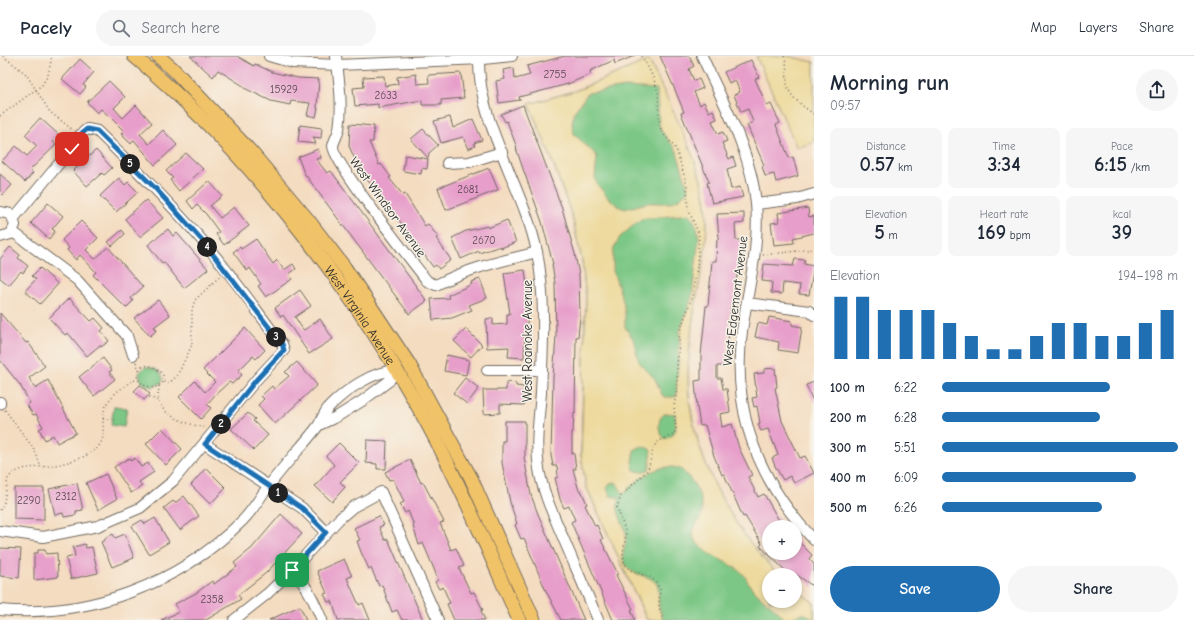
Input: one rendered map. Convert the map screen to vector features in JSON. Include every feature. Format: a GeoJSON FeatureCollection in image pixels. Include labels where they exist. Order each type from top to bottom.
{"type":"FeatureCollection","features":[{"type":"Feature","properties":{"kind":"main road","name":"West Virginia Avenue"},"geometry":{"type":"LineString","coordinates":[[134,56],[163,80],[201,119],[268,193],[333,276],[395,370],[428,426],[452,471],[519,620]]}},
{"type":"Feature","properties":{"kind":"main road","name":"West Virginia Avenue"},"geometry":{"type":"LineString","coordinates":[[158,56],[173,69],[279,184],[353,280],[409,364],[471,478],[534,620]]}},
{"type":"Feature","properties":{"kind":"street"},"geometry":{"type":"LineString","coordinates":[[269,56],[293,63],[337,61],[479,60],[512,56]]}},
{"type":"Feature","properties":{"kind":"street","name":"West Edgemont Avenue"},"geometry":{"type":"LineString","coordinates":[[702,56],[749,164],[756,204],[755,254],[742,331],[738,378],[744,417],[761,465],[776,493],[794,519],[814,540]]}},
{"type":"Feature","properties":{"kind":"street","name":"West Roanoke Avenue"},"geometry":{"type":"LineString","coordinates":[[479,60],[482,92],[502,152],[523,204],[537,252],[542,290],[542,370],[538,445],[539,468],[544,494],[598,620]]}},
{"type":"Feature","properties":{"kind":"street","name":"West Windsor Avenue"},"geometry":{"type":"LineString","coordinates":[[337,61],[340,107],[339,130],[333,146],[335,155],[347,174],[427,281],[436,285],[450,277],[537,252]]}},
{"type":"Feature","properties":{"kind":"street"},"geometry":{"type":"LineString","coordinates":[[0,531],[43,537],[98,526],[140,508],[173,481],[214,434],[256,380],[284,350],[282,344],[201,239],[155,188],[97,131],[87,129],[79,136],[72,149],[14,218]]}},
{"type":"Feature","properties":{"kind":"street"},"geometry":{"type":"LineString","coordinates":[[447,163],[469,162],[502,152]]}},
{"type":"Feature","properties":{"kind":"street"},"geometry":{"type":"LineString","coordinates":[[756,204],[797,200],[814,194]]}},
{"type":"Feature","properties":{"kind":"street"},"geometry":{"type":"LineString","coordinates":[[0,212],[7,212],[14,218],[16,225],[13,232],[8,236],[0,237]]}},
{"type":"Feature","properties":{"kind":"street"},"geometry":{"type":"LineString","coordinates":[[13,232],[78,280],[127,336],[133,355]]}},
{"type":"Feature","properties":{"kind":"street"},"geometry":{"type":"LineString","coordinates":[[747,303],[809,310],[814,315]]}},
{"type":"Feature","properties":{"kind":"street"},"geometry":{"type":"LineString","coordinates":[[0,610],[27,613],[66,609],[104,601],[151,585],[205,554],[243,520],[268,486],[319,425],[329,406],[349,391],[381,371],[395,370]]}},
{"type":"Feature","properties":{"kind":"street"},"geometry":{"type":"LineString","coordinates":[[319,425],[358,404],[389,381],[395,370]]}},
{"type":"Feature","properties":{"kind":"street"},"geometry":{"type":"LineString","coordinates":[[487,370],[542,370]]}},
{"type":"Feature","properties":{"kind":"street"},"geometry":{"type":"LineString","coordinates":[[349,391],[358,404]]}},
{"type":"Feature","properties":{"kind":"street"},"geometry":{"type":"LineString","coordinates":[[205,444],[302,508],[326,532]]}},
{"type":"Feature","properties":{"kind":"street"},"geometry":{"type":"LineString","coordinates":[[234,620],[267,594],[292,570],[326,532],[353,507],[380,492],[438,620]]}},
{"type":"Feature","properties":{"kind":"street"},"geometry":{"type":"LineString","coordinates":[[292,570],[312,596],[322,620]]}},
{"type":"Feature","properties":{"kind":"path"},"geometry":{"type":"LineString","coordinates":[[3,56],[26,74],[50,112],[79,136]]}},
{"type":"Feature","properties":{"kind":"path"},"geometry":{"type":"LineString","coordinates":[[0,116],[42,85],[48,75],[52,56]]}},
{"type":"Feature","properties":{"kind":"path"},"geometry":{"type":"LineString","coordinates":[[642,56],[658,92],[659,124],[662,132],[676,149],[687,185],[688,209],[699,234],[697,268],[692,297],[680,331],[677,367],[678,392],[674,406],[676,429],[673,435],[654,446],[648,470],[621,496],[617,506],[626,533],[623,554],[624,563],[630,570],[650,577],[656,582],[660,589],[659,607],[662,620]]}},
{"type":"Feature","properties":{"kind":"path"},"geometry":{"type":"LineString","coordinates":[[784,56],[787,67],[788,89],[793,96],[814,114]]}},
{"type":"Feature","properties":{"kind":"path"},"geometry":{"type":"LineString","coordinates":[[755,254],[785,253],[814,249]]}},
{"type":"Feature","properties":{"kind":"path"},"geometry":{"type":"LineString","coordinates":[[164,382],[162,372],[150,366],[141,368],[138,373],[138,379],[146,387],[154,388],[164,382],[169,383],[175,380],[189,353],[192,339],[192,309],[195,300],[226,271]]}},
{"type":"Feature","properties":{"kind":"path"},"geometry":{"type":"LineString","coordinates":[[0,510],[4,502],[8,478],[22,469],[67,462],[96,449],[100,444],[103,434],[102,419],[104,408],[113,395],[131,381],[138,379]]}},
{"type":"Feature","properties":{"kind":"path"},"geometry":{"type":"LineString","coordinates":[[159,386],[159,401],[162,407],[174,417],[206,429],[214,434]]}},
{"type":"Feature","properties":{"kind":"path"},"geometry":{"type":"LineString","coordinates":[[149,397],[159,401]]}},
{"type":"Feature","properties":{"kind":"path"},"geometry":{"type":"LineString","coordinates":[[0,403],[34,449],[41,467]]}},
{"type":"Feature","properties":{"kind":"path"},"geometry":{"type":"LineString","coordinates":[[102,419],[112,419]]}},
{"type":"Feature","properties":{"kind":"green space"},"geometry":{"type":"Polygon","coordinates":[[[649,60],[691,151],[703,189],[707,221],[705,251],[694,311],[688,364],[690,404],[695,431],[715,485],[728,510],[762,557],[762,560],[765,560],[772,568],[762,568],[762,608],[802,608],[802,594],[814,603],[814,620],[647,620],[586,486],[581,455],[586,298],[582,260],[572,216],[551,157],[529,104],[575,91],[649,60]]]}},
{"type":"Feature","properties":{"kind":"green space"},"geometry":{"type":"Polygon","coordinates":[[[145,367],[154,369],[161,374],[163,380],[161,383],[152,387],[142,383],[139,373],[145,367]]]}},
{"type":"Feature","properties":{"kind":"green space"},"geometry":{"type":"Polygon","coordinates":[[[114,407],[127,408],[124,427],[111,425],[114,407]]]}},
{"type":"Feature","properties":{"kind":"sand"},"geometry":{"type":"Polygon","coordinates":[[[756,56],[788,56],[814,62],[814,142],[797,148],[756,56]]]}},
{"type":"Feature","properties":{"kind":"sand"},"geometry":{"type":"Polygon","coordinates":[[[649,60],[683,132],[698,170],[706,206],[707,221],[705,251],[692,325],[688,364],[690,404],[695,431],[715,485],[728,510],[744,534],[762,557],[762,560],[765,560],[772,568],[762,568],[762,599],[750,586],[742,573],[710,554],[695,540],[693,533],[702,512],[699,494],[693,483],[681,469],[664,467],[656,469],[642,477],[623,494],[616,482],[610,483],[607,488],[610,496],[620,498],[618,503],[618,512],[626,534],[623,555],[624,563],[634,573],[651,579],[658,586],[659,607],[663,620],[647,620],[586,486],[581,455],[586,298],[582,260],[572,216],[551,157],[529,104],[575,91],[649,60]],[[625,87],[588,93],[574,112],[572,124],[574,134],[597,156],[595,178],[597,184],[608,198],[618,206],[625,209],[647,203],[669,203],[679,199],[688,191],[687,185],[676,149],[662,132],[659,124],[657,89],[625,87]],[[690,214],[641,219],[620,237],[614,248],[613,271],[623,301],[625,327],[633,339],[639,362],[655,379],[662,395],[665,397],[676,397],[680,331],[692,297],[699,238],[697,227],[690,214]],[[666,413],[661,417],[659,423],[659,429],[665,439],[673,435],[676,429],[675,414],[666,413]],[[642,446],[634,450],[632,462],[634,470],[640,472],[649,470],[652,450],[642,446]]]}},
{"type":"Feature","properties":{"kind":"sand"},"geometry":{"type":"Polygon","coordinates":[[[802,594],[814,603],[814,620],[805,614],[802,614],[785,620],[773,608],[802,608],[802,594]]]}},
{"type":"Feature","properties":{"kind":"building"},"geometry":{"type":"Polygon","coordinates":[[[190,56],[237,56],[254,66],[255,64],[272,72],[298,78],[319,79],[318,108],[316,117],[307,115],[310,103],[291,101],[290,105],[271,101],[244,88],[245,87],[218,70],[213,77],[190,56]]]}},
{"type":"Feature","properties":{"kind":"building"},"geometry":{"type":"Polygon","coordinates":[[[565,56],[634,56],[615,64],[614,60],[590,71],[591,74],[568,84],[519,97],[520,100],[499,103],[496,81],[505,79],[503,70],[514,68],[515,79],[530,75],[527,66],[565,56]]]}},
{"type":"Feature","properties":{"kind":"building"},"geometry":{"type":"Polygon","coordinates":[[[660,56],[689,56],[694,66],[689,69],[694,81],[699,79],[703,88],[694,92],[700,105],[704,102],[709,112],[713,110],[717,119],[712,121],[718,134],[723,132],[727,141],[722,143],[729,159],[733,157],[736,166],[727,169],[731,189],[740,187],[743,197],[712,203],[707,183],[709,182],[681,113],[684,112],[660,56]]]}},
{"type":"Feature","properties":{"kind":"building"},"geometry":{"type":"Polygon","coordinates":[[[80,59],[94,72],[83,85],[86,87],[80,94],[62,79],[80,59]]]}},
{"type":"Feature","properties":{"kind":"building"},"geometry":{"type":"Polygon","coordinates":[[[751,60],[759,77],[755,79],[767,106],[771,104],[780,123],[776,125],[789,158],[793,157],[798,176],[776,182],[774,174],[765,176],[762,166],[764,165],[747,125],[753,122],[748,109],[741,112],[734,95],[740,92],[735,80],[729,83],[724,72],[751,60]]]}},
{"type":"Feature","properties":{"kind":"building"},"geometry":{"type":"Polygon","coordinates":[[[461,73],[464,98],[441,100],[441,105],[422,105],[422,100],[378,108],[378,104],[355,106],[353,88],[364,87],[363,77],[384,76],[385,86],[398,84],[397,77],[416,74],[417,84],[429,83],[428,75],[461,73]]]}},
{"type":"Feature","properties":{"kind":"building"},"geometry":{"type":"Polygon","coordinates":[[[109,81],[125,97],[114,108],[123,118],[136,105],[152,123],[140,134],[149,144],[163,130],[177,145],[155,165],[134,140],[131,144],[121,134],[124,131],[110,117],[101,109],[97,113],[87,102],[109,81]]]}},
{"type":"Feature","properties":{"kind":"building"},"geometry":{"type":"Polygon","coordinates":[[[523,105],[562,208],[575,254],[579,275],[580,317],[578,337],[576,337],[575,414],[574,413],[572,432],[572,454],[574,453],[576,469],[573,469],[579,491],[581,490],[587,504],[585,505],[595,526],[597,525],[603,539],[601,540],[618,574],[616,575],[633,609],[631,610],[635,620],[613,620],[571,522],[575,520],[569,506],[564,508],[560,499],[555,478],[558,477],[557,466],[553,466],[551,455],[553,378],[556,336],[555,283],[553,264],[542,222],[517,148],[507,121],[505,122],[501,114],[523,105]]]}},
{"type":"Feature","properties":{"kind":"building"},"geometry":{"type":"Polygon","coordinates":[[[450,117],[453,128],[473,119],[482,140],[474,143],[475,146],[468,149],[463,137],[441,143],[434,121],[450,117]]]}},
{"type":"Feature","properties":{"kind":"building"},"geometry":{"type":"Polygon","coordinates":[[[40,118],[59,135],[53,141],[56,145],[30,170],[33,173],[25,182],[2,161],[16,146],[27,156],[37,146],[25,135],[40,118]]]}},
{"type":"Feature","properties":{"kind":"building"},"geometry":{"type":"Polygon","coordinates":[[[350,124],[374,126],[373,142],[369,142],[379,165],[381,164],[391,177],[389,178],[403,195],[405,194],[425,226],[428,224],[438,237],[436,238],[451,260],[439,269],[436,265],[433,267],[388,205],[360,171],[349,146],[350,124]]]}},
{"type":"Feature","properties":{"kind":"building"},"geometry":{"type":"Polygon","coordinates":[[[300,125],[322,128],[321,138],[313,137],[316,144],[298,142],[300,125]]]}},
{"type":"Feature","properties":{"kind":"building"},"geometry":{"type":"Polygon","coordinates":[[[423,129],[438,145],[429,153],[428,158],[411,139],[423,129]]]}},
{"type":"Feature","properties":{"kind":"building"},"geometry":{"type":"Polygon","coordinates":[[[318,149],[321,158],[316,159],[327,173],[331,171],[427,301],[409,314],[304,173],[298,157],[318,149]]]}},
{"type":"Feature","properties":{"kind":"building"},"geometry":{"type":"Polygon","coordinates":[[[96,150],[112,168],[104,175],[102,173],[87,186],[73,171],[96,150]]]}},
{"type":"Feature","properties":{"kind":"building"},"geometry":{"type":"Polygon","coordinates":[[[186,153],[203,169],[179,191],[170,180],[173,178],[166,171],[186,153]]]}},
{"type":"Feature","properties":{"kind":"building"},"geometry":{"type":"Polygon","coordinates":[[[405,155],[428,159],[427,169],[422,168],[421,174],[403,171],[405,155]]]}},
{"type":"Feature","properties":{"kind":"building"},"geometry":{"type":"Polygon","coordinates":[[[489,168],[498,190],[446,210],[438,188],[489,168]]]}},
{"type":"Feature","properties":{"kind":"building"},"geometry":{"type":"Polygon","coordinates":[[[0,174],[12,185],[3,195],[0,192],[0,174]]]}},
{"type":"Feature","properties":{"kind":"building"},"geometry":{"type":"Polygon","coordinates":[[[119,178],[125,185],[128,182],[138,192],[116,212],[100,196],[119,178]]]}},
{"type":"Feature","properties":{"kind":"building"},"geometry":{"type":"Polygon","coordinates":[[[209,181],[222,196],[210,206],[220,218],[234,207],[249,226],[224,245],[216,234],[219,232],[206,214],[197,205],[193,209],[187,201],[209,181]]]}},
{"type":"Feature","properties":{"kind":"building"},"geometry":{"type":"Polygon","coordinates":[[[146,200],[163,218],[140,237],[125,219],[146,200]]]}},
{"type":"Feature","properties":{"kind":"building"},"geometry":{"type":"Polygon","coordinates":[[[48,203],[63,216],[52,229],[55,231],[49,239],[31,223],[48,203]]]}},
{"type":"Feature","properties":{"kind":"building"},"geometry":{"type":"Polygon","coordinates":[[[808,208],[809,217],[814,216],[814,233],[793,238],[794,243],[774,245],[771,223],[779,222],[778,213],[808,208]]]}},
{"type":"Feature","properties":{"kind":"building"},"geometry":{"type":"Polygon","coordinates":[[[744,213],[744,223],[735,224],[736,240],[743,240],[742,256],[739,276],[737,275],[734,306],[731,306],[726,366],[717,366],[717,378],[721,378],[723,389],[727,389],[730,412],[720,414],[722,427],[732,424],[739,448],[752,475],[748,477],[758,497],[764,494],[779,520],[762,520],[762,544],[745,516],[743,517],[724,474],[722,475],[714,456],[705,425],[700,426],[697,407],[695,381],[701,380],[701,355],[706,306],[708,306],[712,261],[716,261],[717,239],[719,239],[717,214],[744,213]]]}},
{"type":"Feature","properties":{"kind":"building"},"geometry":{"type":"Polygon","coordinates":[[[507,220],[516,242],[501,248],[501,246],[479,253],[479,251],[461,259],[452,238],[466,231],[488,226],[488,228],[507,220]]]}},
{"type":"Feature","properties":{"kind":"building"},"geometry":{"type":"Polygon","coordinates":[[[81,221],[98,238],[86,250],[95,259],[108,247],[143,287],[131,298],[133,301],[126,308],[93,275],[96,272],[80,255],[76,260],[67,250],[69,248],[62,240],[81,221]]]}},
{"type":"Feature","properties":{"kind":"building"},"geometry":{"type":"Polygon","coordinates":[[[168,229],[173,236],[177,233],[208,269],[184,288],[164,262],[162,263],[148,245],[168,229]]]}},
{"type":"Feature","properties":{"kind":"building"},"geometry":{"type":"Polygon","coordinates":[[[122,230],[125,234],[112,246],[108,242],[122,230]]]}},
{"type":"Feature","properties":{"kind":"building"},"geometry":{"type":"Polygon","coordinates":[[[256,239],[273,264],[277,260],[284,270],[293,264],[296,269],[289,274],[292,279],[266,297],[258,286],[261,284],[250,268],[247,271],[233,252],[240,247],[241,249],[256,239]]]}},
{"type":"Feature","properties":{"kind":"building"},"geometry":{"type":"Polygon","coordinates":[[[10,247],[20,255],[18,258],[28,266],[23,273],[21,271],[9,285],[0,278],[0,259],[10,247]]]}},
{"type":"Feature","properties":{"kind":"building"},"geometry":{"type":"Polygon","coordinates":[[[795,259],[805,260],[804,264],[814,266],[809,295],[799,294],[800,285],[783,283],[782,294],[771,293],[772,282],[762,281],[764,264],[793,266],[795,259]]]}},
{"type":"Feature","properties":{"kind":"building"},"geometry":{"type":"Polygon","coordinates":[[[40,268],[58,284],[40,304],[25,291],[36,279],[32,276],[40,268]]]}},
{"type":"Feature","properties":{"kind":"building"},"geometry":{"type":"Polygon","coordinates":[[[525,270],[529,301],[525,301],[528,330],[525,330],[524,358],[508,357],[509,347],[487,348],[486,319],[493,318],[493,325],[507,324],[507,314],[510,314],[504,273],[525,270]]]}},
{"type":"Feature","properties":{"kind":"building"},"geometry":{"type":"Polygon","coordinates":[[[480,279],[487,298],[469,305],[472,310],[452,318],[433,320],[431,299],[449,298],[448,295],[472,284],[471,282],[480,279]]]}},
{"type":"Feature","properties":{"kind":"building"},"geometry":{"type":"Polygon","coordinates":[[[300,290],[311,306],[295,317],[302,328],[304,330],[320,319],[333,339],[309,354],[283,315],[281,317],[275,308],[300,290]]]}},
{"type":"Feature","properties":{"kind":"building"},"geometry":{"type":"Polygon","coordinates":[[[69,298],[91,321],[95,318],[104,328],[101,331],[109,341],[101,347],[100,345],[87,356],[68,333],[65,335],[49,318],[69,298]]]}},
{"type":"Feature","properties":{"kind":"building"},"geometry":{"type":"Polygon","coordinates":[[[158,300],[170,315],[154,327],[157,330],[150,336],[134,318],[158,300]]]}},
{"type":"Feature","properties":{"kind":"building"},"geometry":{"type":"Polygon","coordinates":[[[0,313],[26,343],[28,342],[45,366],[29,378],[35,388],[48,380],[76,433],[57,443],[53,435],[45,440],[39,429],[43,427],[36,414],[33,415],[27,405],[30,403],[20,385],[0,360],[0,313]]]}},
{"type":"Feature","properties":{"kind":"building"},"geometry":{"type":"Polygon","coordinates":[[[769,317],[792,321],[792,325],[802,327],[798,353],[778,350],[779,342],[755,337],[758,323],[767,325],[769,317]]]}},
{"type":"Feature","properties":{"kind":"building"},"geometry":{"type":"Polygon","coordinates":[[[245,328],[265,350],[256,359],[253,356],[238,371],[242,375],[232,384],[229,382],[215,395],[207,404],[211,408],[201,419],[179,397],[195,381],[205,392],[215,382],[203,370],[245,328]]]}},
{"type":"Feature","properties":{"kind":"building"},"geometry":{"type":"Polygon","coordinates":[[[466,329],[482,345],[471,357],[454,341],[466,329]]]}},
{"type":"Feature","properties":{"kind":"building"},"geometry":{"type":"Polygon","coordinates":[[[447,355],[469,360],[466,375],[444,371],[447,355]]]}},
{"type":"Feature","properties":{"kind":"building"},"geometry":{"type":"Polygon","coordinates":[[[103,358],[112,370],[109,372],[115,379],[94,396],[79,377],[103,358]]]}},
{"type":"Feature","properties":{"kind":"building"},"geometry":{"type":"Polygon","coordinates":[[[297,362],[317,385],[275,424],[258,405],[264,399],[261,396],[272,386],[274,389],[289,376],[285,372],[297,362]]]}},
{"type":"Feature","properties":{"kind":"building"},"geometry":{"type":"Polygon","coordinates":[[[775,368],[777,387],[775,388],[782,421],[800,458],[805,456],[814,473],[794,483],[790,476],[783,480],[775,466],[772,458],[778,455],[768,429],[761,431],[758,424],[760,423],[757,406],[754,407],[752,398],[757,397],[754,374],[764,373],[764,369],[775,368]]]}},
{"type":"Feature","properties":{"kind":"building"},"geometry":{"type":"Polygon","coordinates":[[[465,378],[479,388],[467,404],[453,393],[465,378]]]}},
{"type":"Feature","properties":{"kind":"building"},"geometry":{"type":"Polygon","coordinates":[[[506,382],[516,383],[516,386],[524,387],[524,405],[500,404],[500,413],[484,414],[483,390],[506,390],[506,382]]]}},
{"type":"Feature","properties":{"kind":"building"},"geometry":{"type":"Polygon","coordinates":[[[814,382],[814,403],[806,385],[814,382]]]}},
{"type":"Feature","properties":{"kind":"building"},"geometry":{"type":"Polygon","coordinates":[[[140,385],[150,394],[144,400],[134,391],[140,385]]]}},
{"type":"Feature","properties":{"kind":"building"},"geometry":{"type":"Polygon","coordinates":[[[248,413],[255,419],[253,421],[268,435],[254,450],[231,429],[248,413]]]}},
{"type":"Feature","properties":{"kind":"building"},"geometry":{"type":"Polygon","coordinates":[[[505,421],[525,421],[524,457],[531,495],[584,620],[561,620],[546,591],[524,538],[521,539],[515,525],[517,524],[510,502],[502,463],[502,441],[505,441],[505,421]]]}},
{"type":"Feature","properties":{"kind":"building"},"geometry":{"type":"Polygon","coordinates":[[[162,428],[182,449],[166,465],[146,444],[162,428]]]}},
{"type":"Feature","properties":{"kind":"building"},"geometry":{"type":"Polygon","coordinates":[[[367,440],[387,441],[386,469],[377,469],[377,464],[366,463],[367,440]]]}},
{"type":"Feature","properties":{"kind":"building"},"geometry":{"type":"Polygon","coordinates":[[[339,443],[359,463],[340,482],[345,487],[332,502],[315,486],[334,465],[326,456],[339,443]]]}},
{"type":"Feature","properties":{"kind":"building"},"geometry":{"type":"Polygon","coordinates":[[[129,458],[131,461],[135,458],[141,467],[148,463],[154,472],[139,482],[142,486],[131,493],[114,467],[129,458]]]}},
{"type":"Feature","properties":{"kind":"building"},"geometry":{"type":"Polygon","coordinates":[[[410,460],[421,483],[423,482],[444,522],[440,523],[451,550],[456,548],[464,566],[459,568],[471,593],[474,592],[483,610],[481,611],[485,620],[454,620],[447,604],[450,603],[443,587],[439,589],[435,582],[438,580],[423,543],[419,545],[413,526],[414,525],[408,511],[405,513],[400,504],[404,502],[400,493],[393,479],[389,480],[385,472],[410,460]]]}},
{"type":"Feature","properties":{"kind":"building"},"geometry":{"type":"Polygon","coordinates":[[[206,468],[226,488],[210,504],[191,485],[206,468]]]}},
{"type":"Feature","properties":{"kind":"building"},"geometry":{"type":"Polygon","coordinates":[[[106,474],[117,499],[98,510],[86,483],[106,474]]]}},
{"type":"Feature","properties":{"kind":"building"},"geometry":{"type":"Polygon","coordinates":[[[77,483],[83,510],[76,511],[76,515],[64,517],[63,513],[55,515],[49,489],[77,483]]]}},
{"type":"Feature","properties":{"kind":"building"},"geometry":{"type":"Polygon","coordinates":[[[14,488],[44,488],[44,520],[14,519],[14,488]]]}},
{"type":"Feature","properties":{"kind":"building"},"geometry":{"type":"Polygon","coordinates":[[[184,496],[199,516],[180,530],[164,508],[173,501],[175,503],[184,496]]]}},
{"type":"Feature","properties":{"kind":"building"},"geometry":{"type":"Polygon","coordinates":[[[281,514],[302,534],[266,573],[238,595],[241,599],[206,620],[161,620],[179,612],[175,604],[196,593],[212,581],[214,584],[237,567],[234,563],[252,548],[281,514]]]}},
{"type":"Feature","properties":{"kind":"building"},"geometry":{"type":"Polygon","coordinates":[[[379,516],[384,525],[379,527],[385,540],[388,539],[423,620],[402,620],[397,610],[392,612],[382,585],[379,586],[371,568],[369,569],[361,552],[357,541],[360,540],[354,528],[379,516]]]}},
{"type":"Feature","properties":{"kind":"building"},"geometry":{"type":"Polygon","coordinates":[[[155,518],[169,542],[149,554],[132,526],[142,520],[145,524],[155,518]]]}},
{"type":"Feature","properties":{"kind":"building"},"geometry":{"type":"Polygon","coordinates":[[[113,534],[115,538],[125,534],[134,558],[112,567],[101,542],[113,534]]]}},
{"type":"Feature","properties":{"kind":"building"},"geometry":{"type":"Polygon","coordinates":[[[85,544],[86,548],[92,547],[98,573],[71,579],[66,558],[75,556],[73,547],[85,544]]]}},
{"type":"Feature","properties":{"kind":"building"},"geometry":{"type":"Polygon","coordinates":[[[802,545],[812,555],[809,559],[814,564],[814,587],[802,579],[802,568],[783,568],[774,560],[802,560],[802,545]]]}},
{"type":"Feature","properties":{"kind":"building"},"geometry":{"type":"Polygon","coordinates":[[[0,548],[21,549],[19,578],[0,576],[0,548]]]}},
{"type":"Feature","properties":{"kind":"building"},"geometry":{"type":"Polygon","coordinates":[[[38,550],[45,550],[46,554],[57,553],[58,577],[34,580],[34,553],[38,553],[38,550]]]}},
{"type":"Feature","properties":{"kind":"building"},"geometry":{"type":"Polygon","coordinates":[[[344,559],[352,576],[347,578],[359,605],[363,603],[370,620],[338,620],[332,601],[328,602],[324,594],[327,593],[317,571],[344,559]]]}},
{"type":"Feature","properties":{"kind":"building"},"geometry":{"type":"Polygon","coordinates":[[[300,606],[306,620],[269,620],[300,606]]]}},
{"type":"Feature","properties":{"kind":"route"},"geometry":{"type":"LineString","coordinates":[[72,149],[79,136],[87,129],[97,131],[155,188],[201,239],[282,344],[284,350],[278,358],[256,380],[205,444],[302,508],[326,532],[292,570]]}}]}
